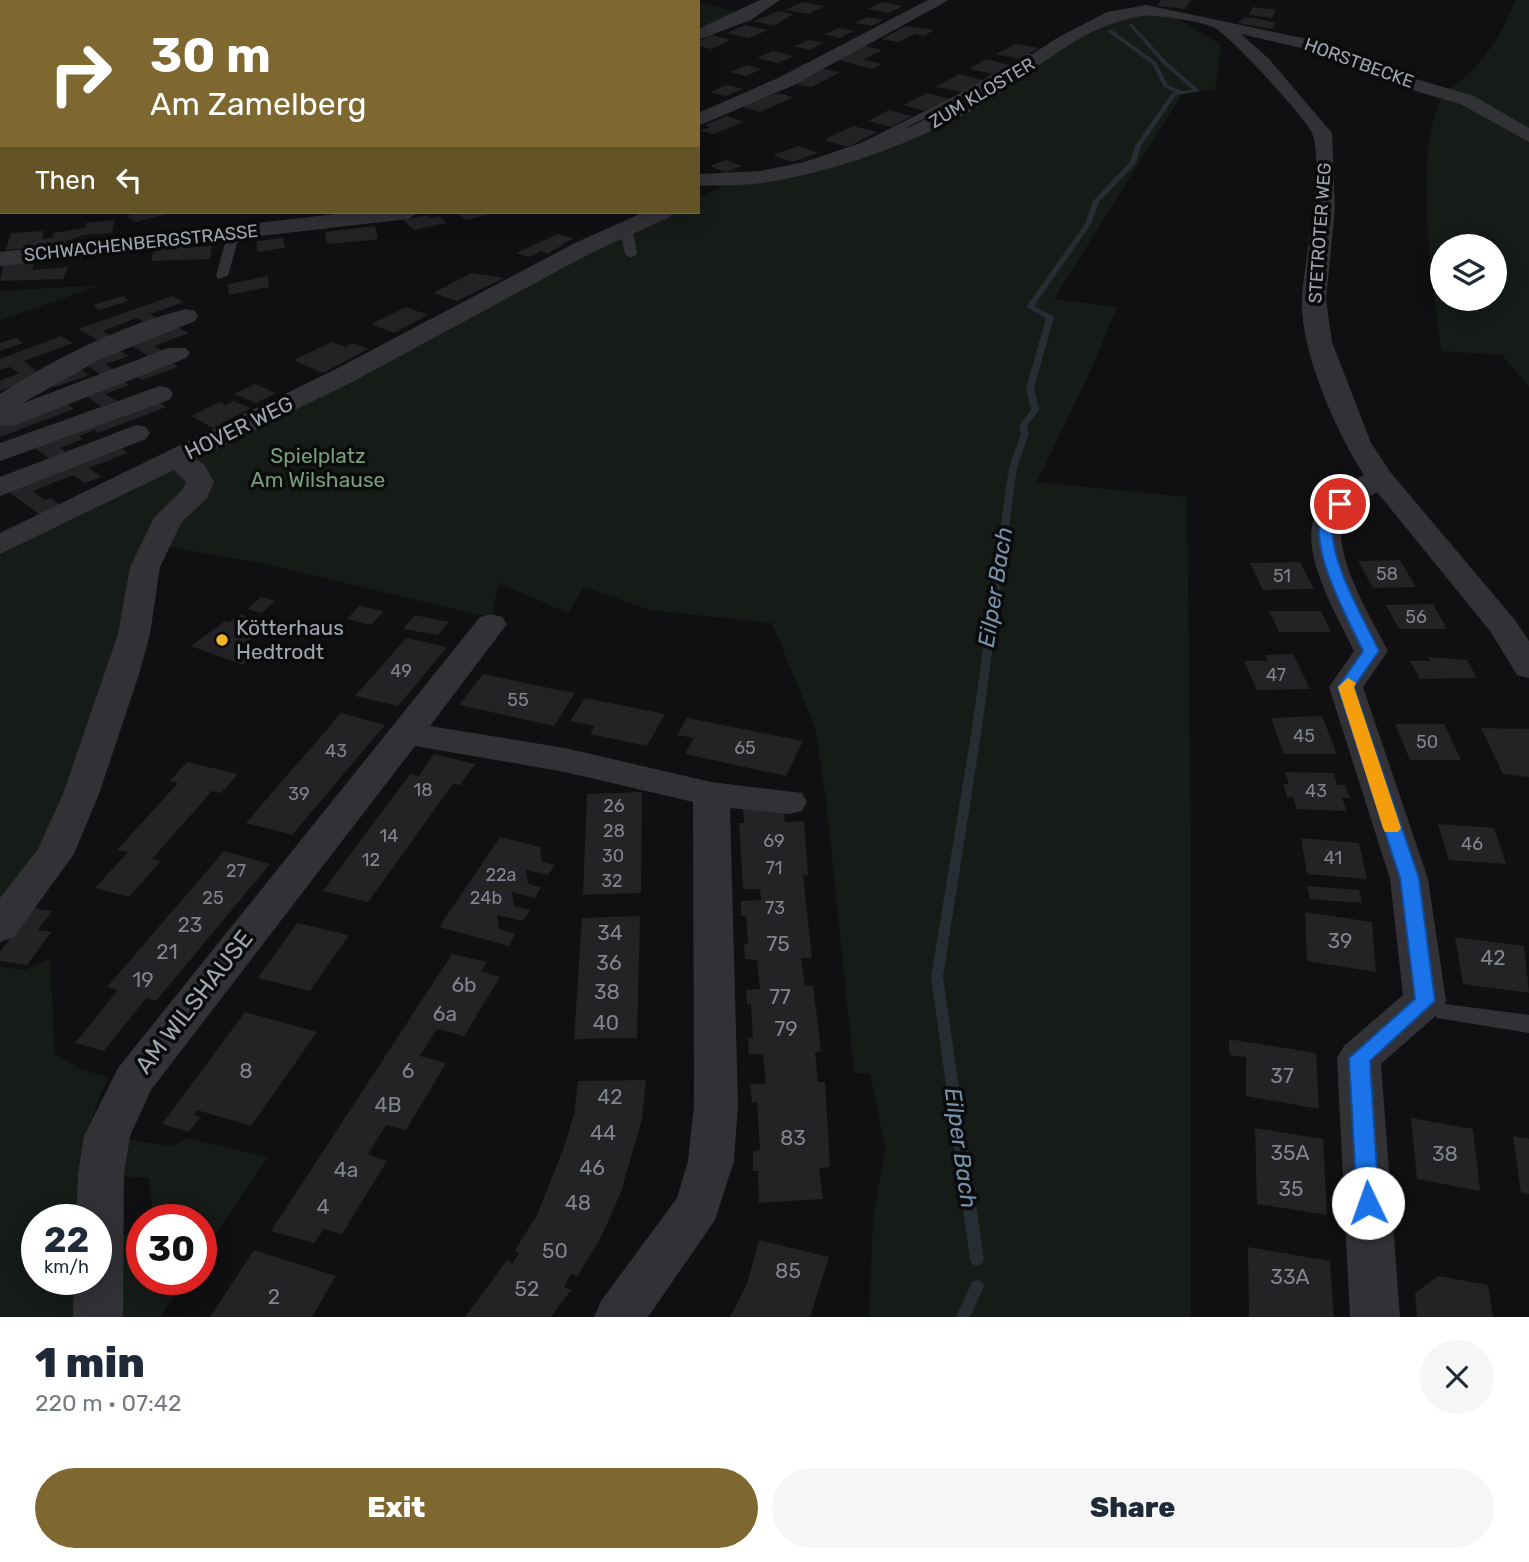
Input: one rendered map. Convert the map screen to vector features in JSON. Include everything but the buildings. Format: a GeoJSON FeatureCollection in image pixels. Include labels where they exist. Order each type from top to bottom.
{"type":"FeatureCollection","features":[{"type":"Feature","properties":{"kind":"street"},"geometry":{"type":"LineString","coordinates":[[700,34],[745,16],[772,0]]}},
{"type":"Feature","properties":{"kind":"street"},"geometry":{"type":"LineString","coordinates":[[700,119],[785,82],[941,0]]}},
{"type":"Feature","properties":{"kind":"street"},"geometry":{"type":"LineString","coordinates":[[1205,1],[1206,16],[1220,25]]}},
{"type":"Feature","properties":{"kind":"street","name":"ZUM KLOSTER"},"geometry":{"type":"LineString","coordinates":[[737,180],[809,167],[858,153],[919,130],[971,103],[1063,42],[1113,16],[1146,10],[1220,25]]}},
{"type":"Feature","properties":{"kind":"street","name":"HORSTBECKE"},"geometry":{"type":"LineString","coordinates":[[1220,25],[1325,48],[1392,78],[1467,100],[1529,136]]}},
{"type":"Feature","properties":{"kind":"street","name":"STETROTER WEG"},"geometry":{"type":"LineString","coordinates":[[1220,25],[1263,63],[1322,133],[1325,154],[1324,209],[1314,299],[1319,342],[1357,443],[1380,478],[1471,584],[1504,627],[1529,668]]}},
{"type":"Feature","properties":{"kind":"street"},"geometry":{"type":"LineString","coordinates":[[700,180],[737,180]]}},
{"type":"Feature","properties":{"kind":"street"},"geometry":{"type":"LineString","coordinates":[[700,196],[737,180]]}},
{"type":"Feature","properties":{"kind":"street"},"geometry":{"type":"LineString","coordinates":[[102,247],[204,214]]}},
{"type":"Feature","properties":{"kind":"street","name":"SCHWACHENBERGSTRASSE"},"geometry":{"type":"LineString","coordinates":[[0,259],[394,214]]}},
{"type":"Feature","properties":{"kind":"street","name":"HOVER WEG"},"geometry":{"type":"LineString","coordinates":[[176,459],[345,375],[413,336],[626,227],[657,214]]}},
{"type":"Feature","properties":{"kind":"street"},"geometry":{"type":"LineString","coordinates":[[0,406],[24,388],[99,348],[186,316]]}},
{"type":"Feature","properties":{"kind":"street"},"geometry":{"type":"LineString","coordinates":[[0,421],[177,353]]}},
{"type":"Feature","properties":{"kind":"street"},"geometry":{"type":"LineString","coordinates":[[0,453],[160,394]]}},
{"type":"Feature","properties":{"kind":"street"},"geometry":{"type":"LineString","coordinates":[[0,486],[136,433]]}},
{"type":"Feature","properties":{"kind":"street"},"geometry":{"type":"LineString","coordinates":[[0,545],[176,459]]}},
{"type":"Feature","properties":{"kind":"street","name":"HOVER WEG"},"geometry":{"type":"LineString","coordinates":[[0,927],[60,842],[81,794],[123,671],[134,634],[145,567],[154,544],[169,518],[197,492],[200,482],[194,470],[176,459]]}},
{"type":"Feature","properties":{"kind":"street"},"geometry":{"type":"LineString","coordinates":[[1375,1317],[1359,1058],[1425,1001],[1409,878],[1346,687],[1371,651],[1327,554],[1326,527],[1329,515],[1340,504],[1380,478]]}},
{"type":"Feature","properties":{"kind":"street","name":"AM WILSHAUSE"},"geometry":{"type":"LineString","coordinates":[[98,1317],[103,1161],[107,1136],[134,1080],[491,624]]}},
{"type":"Feature","properties":{"kind":"street"},"geometry":{"type":"LineString","coordinates":[[406,733],[565,760],[711,794],[789,802]]}},
{"type":"Feature","properties":{"kind":"street"},"geometry":{"type":"LineString","coordinates":[[619,1317],[698,1206],[711,1161],[716,1105],[711,794]]}},
{"type":"Feature","properties":{"kind":"lane"},"geometry":{"type":"LineString","coordinates":[[858,153],[854,148],[959,98],[1029,57]]}},
{"type":"Feature","properties":{"kind":"lane"},"geometry":{"type":"LineString","coordinates":[[330,223],[350,214]]}},
{"type":"Feature","properties":{"kind":"lane"},"geometry":{"type":"LineString","coordinates":[[626,227],[631,254]]}},
{"type":"Feature","properties":{"kind":"lane"},"geometry":{"type":"LineString","coordinates":[[222,276],[231,243],[238,233]]}},
{"type":"Feature","properties":{"kind":"lane"},"geometry":{"type":"LineString","coordinates":[[1445,1012],[1529,1024]]}},
{"type":"Feature","properties":{"kind":"green space"},"geometry":{"type":"Polygon","coordinates":[[[1515,0],[1529,0],[1529,387],[1502,355],[1441,351],[1436,311],[1507,311],[1507,234],[1430,234],[1430,257],[1427,221],[1428,152],[1433,121],[1442,96],[1482,59],[1501,31],[1515,0]]]}},
{"type":"Feature","properties":{"kind":"green space"},"geometry":{"type":"Polygon","coordinates":[[[700,2],[739,13],[700,26],[700,2]]]}},
{"type":"Feature","properties":{"kind":"green space","name":"Spielplatz Am Wilshause"},"geometry":{"type":"Polygon","coordinates":[[[1169,13],[1221,45],[1215,90],[1182,94],[1054,299],[1117,307],[1091,370],[1037,482],[1187,497],[1191,825],[1191,1317],[869,1317],[873,1218],[885,1147],[870,1073],[854,1073],[826,799],[815,728],[772,623],[650,610],[584,587],[568,613],[498,583],[492,618],[265,564],[154,544],[81,794],[0,927],[0,545],[632,224],[657,214],[700,214],[700,196],[737,180],[761,177],[919,130],[1113,16],[1169,13]]]}},
{"type":"Feature","properties":{"kind":"green space"},"geometry":{"type":"Polygon","coordinates":[[[102,285],[0,320],[0,291],[102,285]]]}},
{"type":"Feature","properties":{"kind":"green space"},"geometry":{"type":"Polygon","coordinates":[[[50,958],[55,1054],[83,1070],[109,1077],[95,1110],[85,1147],[79,1204],[21,1204],[21,1295],[78,1295],[79,1317],[0,1317],[0,966],[25,970],[50,958]]]}},
{"type":"Feature","properties":{"kind":"green space"},"geometry":{"type":"Polygon","coordinates":[[[187,1138],[268,1157],[217,1232],[217,1204],[151,1204],[149,1178],[117,1176],[125,1139],[172,1146],[187,1138]]]}},
{"type":"Feature","properties":{"kind":"green space"},"geometry":{"type":"Polygon","coordinates":[[[126,1235],[126,1295],[174,1295],[160,1317],[122,1317],[115,1237],[126,1235]]]}},
{"type":"Feature","properties":{"kind":"waterway","name":"Eilper Bach"},"geometry":{"type":"LineString","coordinates":[[977,1260],[937,977],[976,734],[1013,467],[1025,434],[1023,426],[1035,410],[1030,388],[1050,317],[1030,307],[1088,224],[1096,201],[1133,163],[1138,146],[1174,94],[1197,91],[1165,63],[1131,24]]}},
{"type":"Feature","properties":{"kind":"waterway"},"geometry":{"type":"LineString","coordinates":[[1110,31],[1154,63],[1166,86],[1181,93]]}},
{"type":"Feature","properties":{"kind":"waterway","name":"Eilper Bach"},"geometry":{"type":"LineString","coordinates":[[963,1317],[977,1286]]}},
{"type":"Feature","properties":{"kind":"slow traffic"},"geometry":{"type":"LineString","coordinates":[[1348,683],[1346,687],[1392,828]]}},
{"type":"Feature","properties":{"kind":"place","name":"Kötterhaus Hedtrodt"},"geometry":{"type":"Point","coordinates":[222,640]}},
{"type":"Feature","properties":{"kind":"route"},"geometry":{"type":"LineString","coordinates":[[1340,504],[1329,515],[1326,527],[1327,554],[1371,651],[1346,687],[1409,878],[1425,1001],[1359,1058],[1368,1203]]}}]}
